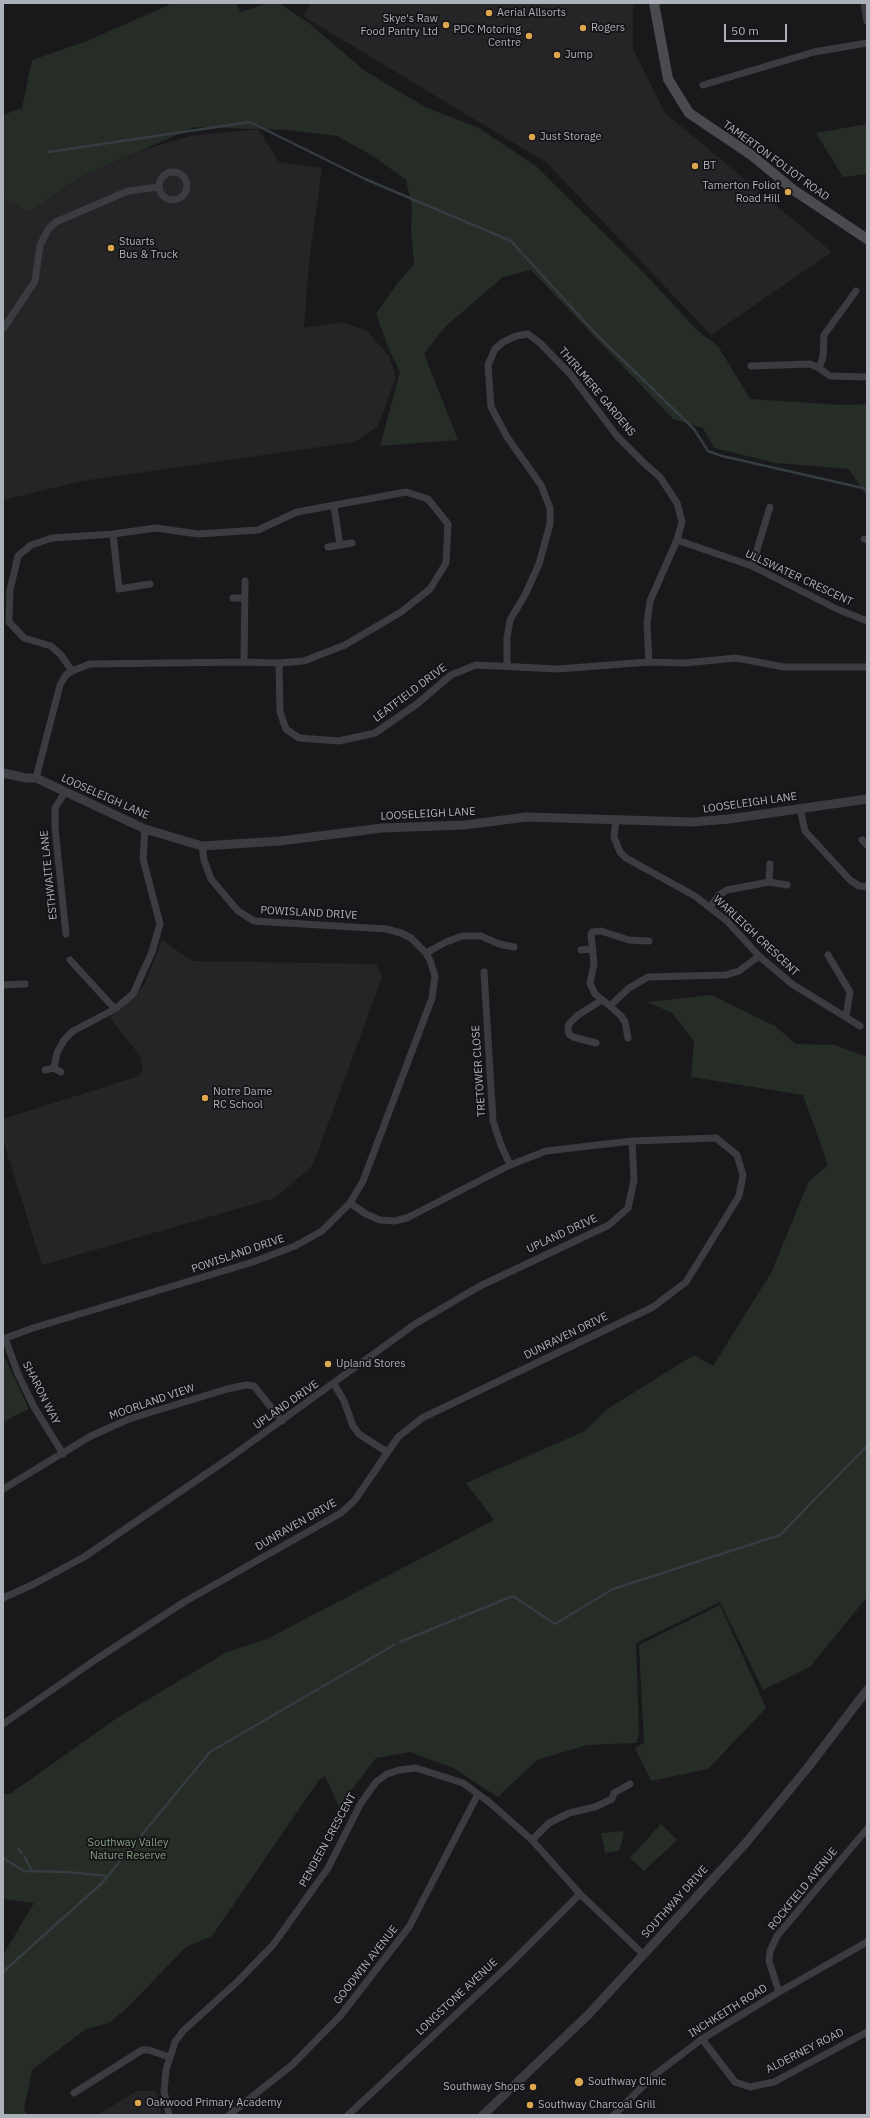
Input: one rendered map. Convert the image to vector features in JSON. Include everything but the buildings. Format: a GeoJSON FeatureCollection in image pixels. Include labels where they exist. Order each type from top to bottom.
{"type":"FeatureCollection","features":[{"type":"Feature","properties":{"kind":"main road","name":"TAMERTON FOLIOT ROAD"},"geometry":{"type":"LineString","coordinates":[[654,3],[668,79],[689,113],[750,154],[794,191],[867,239]]}},
{"type":"Feature","properties":{"kind":"street"},"geometry":{"type":"LineString","coordinates":[[864,3],[867,22]]}},
{"type":"Feature","properties":{"kind":"street"},"geometry":{"type":"LineString","coordinates":[[703,85],[814,52],[867,44]]}},
{"type":"Feature","properties":{"kind":"street"},"geometry":{"type":"LineString","coordinates":[[709,74],[712,82]]}},
{"type":"Feature","properties":{"kind":"street"},"geometry":{"type":"LineString","coordinates":[[3,329],[35,281],[40,245],[49,228],[56,222],[128,191],[159,187]]}},
{"type":"Feature","properties":{"kind":"street"},"geometry":{"type":"LineString","coordinates":[[819,368],[822,358],[824,335],[856,291]]}},
{"type":"Feature","properties":{"kind":"street","name":"THIRLMERE GARDENS"},"geometry":{"type":"LineString","coordinates":[[507,666],[507,638],[510,620],[525,595],[539,564],[550,524],[550,508],[541,485],[507,437],[491,408],[488,365],[495,349],[503,342],[516,336],[528,334],[540,343],[571,375],[617,436],[660,477],[676,504],[682,522],[677,540],[650,601],[646,623],[649,662]]}},
{"type":"Feature","properties":{"kind":"street"},"geometry":{"type":"LineString","coordinates":[[751,366],[810,364],[819,368],[830,376],[867,377]]}},
{"type":"Feature","properties":{"kind":"street"},"geometry":{"type":"LineString","coordinates":[[36,778],[60,685],[66,675],[72,671],[90,664],[279,663],[304,661],[345,645],[395,615],[430,588],[446,563],[448,524],[428,499],[406,492],[334,507],[297,512],[258,530],[198,534],[156,528],[113,534],[52,538],[31,545],[18,556],[10,590],[9,622],[24,638],[51,646],[61,655],[72,671]]}},
{"type":"Feature","properties":{"kind":"street"},"geometry":{"type":"LineString","coordinates":[[334,507],[340,544]]}},
{"type":"Feature","properties":{"kind":"street"},"geometry":{"type":"LineString","coordinates":[[752,566],[770,507]]}},
{"type":"Feature","properties":{"kind":"street"},"geometry":{"type":"LineString","coordinates":[[113,534],[119,589],[150,584]]}},
{"type":"Feature","properties":{"kind":"street","name":"ULLSWATER CRESCENT"},"geometry":{"type":"LineString","coordinates":[[677,540],[752,566],[842,611],[867,621]]}},
{"type":"Feature","properties":{"kind":"street"},"geometry":{"type":"LineString","coordinates":[[328,547],[352,543]]}},
{"type":"Feature","properties":{"kind":"street"},"geometry":{"type":"LineString","coordinates":[[244,662],[245,581]]}},
{"type":"Feature","properties":{"kind":"street"},"geometry":{"type":"LineString","coordinates":[[233,598],[245,598]]}},
{"type":"Feature","properties":{"kind":"street","name":"LEATFIELD DRIVE"},"geometry":{"type":"LineString","coordinates":[[279,663],[280,712],[286,729],[299,738],[339,741],[375,733],[417,704],[451,675],[476,665],[558,669],[649,662],[685,663],[736,658],[784,667],[867,668]]}},
{"type":"Feature","properties":{"kind":"street","name":"LOOSELEIGH LANE"},"geometry":{"type":"LineString","coordinates":[[3,772],[26,778],[36,778],[145,829],[202,846],[280,841],[382,828],[465,825],[526,817],[692,822],[729,819],[867,799]]}},
{"type":"Feature","properties":{"kind":"street","name":"ESTHWAITE LANE"},"geometry":{"type":"LineString","coordinates":[[66,792],[55,808],[55,828],[66,934]]}},
{"type":"Feature","properties":{"kind":"street"},"geometry":{"type":"LineString","coordinates":[[800,808],[805,831],[850,880],[859,886],[867,887]]}},
{"type":"Feature","properties":{"kind":"street","name":"WARLEIGH CRESCENT"},"geometry":{"type":"LineString","coordinates":[[616,819],[614,837],[620,852],[635,865],[674,884],[710,907],[727,921],[759,956],[792,984],[860,1026]]}},
{"type":"Feature","properties":{"kind":"street"},"geometry":{"type":"LineString","coordinates":[[54,1068],[57,1053],[68,1035],[81,1025],[96,1020],[115,1009],[133,994],[152,952],[160,924],[143,859],[145,829]]}},
{"type":"Feature","properties":{"kind":"street","name":"POWISLAND DRIVE"},"geometry":{"type":"LineString","coordinates":[[4,1339],[33,1328],[274,1255],[322,1231],[350,1203],[363,1181],[432,998],[435,976],[433,966],[426,953],[411,938],[401,933],[386,929],[254,921],[238,911],[211,879],[204,860],[202,846]]}},
{"type":"Feature","properties":{"kind":"street"},"geometry":{"type":"LineString","coordinates":[[769,882],[770,864]]}},
{"type":"Feature","properties":{"kind":"street"},"geometry":{"type":"LineString","coordinates":[[710,907],[719,895],[727,890],[769,882],[787,885]]}},
{"type":"Feature","properties":{"kind":"street"},"geometry":{"type":"LineString","coordinates":[[628,1038],[625,1022],[621,1016],[595,994],[590,983],[594,964],[591,934],[595,930],[629,940],[649,941]]}},
{"type":"Feature","properties":{"kind":"street"},"geometry":{"type":"LineString","coordinates":[[426,953],[446,942],[462,936],[481,936],[499,944],[514,947]]}},
{"type":"Feature","properties":{"kind":"street"},"geometry":{"type":"LineString","coordinates":[[581,950],[592,949]]}},
{"type":"Feature","properties":{"kind":"street"},"geometry":{"type":"LineString","coordinates":[[828,955],[850,992],[846,1017]]}},
{"type":"Feature","properties":{"kind":"street"},"geometry":{"type":"LineString","coordinates":[[610,1006],[629,988],[648,977],[726,975],[739,971],[759,956]]}},
{"type":"Feature","properties":{"kind":"street"},"geometry":{"type":"LineString","coordinates":[[70,960],[115,1009]]}},
{"type":"Feature","properties":{"kind":"street","name":"TRETOWER CLOSE"},"geometry":{"type":"LineString","coordinates":[[484,972],[493,1121],[500,1145],[510,1165]]}},
{"type":"Feature","properties":{"kind":"street"},"geometry":{"type":"LineString","coordinates":[[3,985],[25,984]]}},
{"type":"Feature","properties":{"kind":"street"},"geometry":{"type":"LineString","coordinates":[[596,1043],[573,1037],[569,1034],[568,1030],[569,1024],[578,1015],[602,1000]]}},
{"type":"Feature","properties":{"kind":"street"},"geometry":{"type":"LineString","coordinates":[[45,1070],[54,1068],[61,1072]]}},
{"type":"Feature","properties":{"kind":"street","name":"DUNRAVEN DRIVE"},"geometry":{"type":"LineString","coordinates":[[3,1724],[98,1658],[184,1602],[341,1513],[355,1500],[398,1437],[422,1418],[653,1307],[686,1282],[739,1196],[742,1175],[738,1155],[716,1138],[632,1141],[546,1151],[510,1165],[407,1218],[394,1221],[380,1220],[366,1214],[350,1203]]}},
{"type":"Feature","properties":{"kind":"street","name":"UPLAND DRIVE"},"geometry":{"type":"LineString","coordinates":[[3,1598],[34,1584],[84,1557],[282,1421],[395,1338],[449,1304],[487,1282],[609,1225],[628,1208],[634,1180],[632,1141]]}},
{"type":"Feature","properties":{"kind":"street","name":"SHARON WAY"},"geometry":{"type":"LineString","coordinates":[[4,1339],[34,1408],[63,1454]]}},
{"type":"Feature","properties":{"kind":"street"},"geometry":{"type":"LineString","coordinates":[[334,1384],[344,1401],[353,1426],[360,1434],[387,1452]]}},
{"type":"Feature","properties":{"kind":"street","name":"MOORLAND VIEW"},"geometry":{"type":"LineString","coordinates":[[3,1489],[91,1436],[129,1419],[246,1385],[254,1386],[282,1421]]}},
{"type":"Feature","properties":{"kind":"street","name":"SOUTHWAY DRIVE"},"geometry":{"type":"LineString","coordinates":[[483,2115],[589,2014],[745,1844],[809,1766],[867,1690]]}},
{"type":"Feature","properties":{"kind":"street","name":"PENDEEN CRESCENT"},"geometry":{"type":"LineString","coordinates":[[168,2115],[164,2081],[169,2057],[175,2042],[191,2022],[238,1981],[273,1945],[328,1868],[361,1803],[376,1782],[387,1774],[399,1770],[416,1768],[463,1783],[490,1802],[532,1840],[580,1894],[644,1955]]}},
{"type":"Feature","properties":{"kind":"street"},"geometry":{"type":"LineString","coordinates":[[532,1840],[549,1823],[569,1814],[595,1807],[612,1799],[614,1794],[630,1784]]}},
{"type":"Feature","properties":{"kind":"street","name":"GOODWIN AVENUE"},"geometry":{"type":"LineString","coordinates":[[229,2115],[292,2065],[342,2015],[409,1927],[478,1794]]}},
{"type":"Feature","properties":{"kind":"street","name":"ROCKFIELD AVENUE"},"geometry":{"type":"LineString","coordinates":[[779,1992],[769,1962],[770,1951],[777,1936],[867,1829]]}},
{"type":"Feature","properties":{"kind":"street","name":"LONGSTONE AVENUE"},"geometry":{"type":"LineString","coordinates":[[348,2115],[509,1964],[580,1894]]}},
{"type":"Feature","properties":{"kind":"street","name":"INCHKEITH ROAD"},"geometry":{"type":"LineString","coordinates":[[614,2115],[654,2076],[702,2039],[779,1992],[867,1942]]}},
{"type":"Feature","properties":{"kind":"street","name":"ALDERNEY ROAD"},"geometry":{"type":"LineString","coordinates":[[702,2039],[735,2082],[750,2087],[774,2082],[867,2032]]}},
{"type":"Feature","properties":{"kind":"street"},"geometry":{"type":"LineString","coordinates":[[74,2093],[142,2050],[148,2050],[169,2057]]}},
{"type":"Feature","properties":{"kind":"shaded area"},"geometry":{"type":"Polygon","coordinates":[[[311,3],[633,3],[633,49],[665,113],[832,252],[711,335],[547,163],[303,16],[311,3]]]}},
{"type":"Feature","properties":{"kind":"shaded area"},"geometry":{"type":"Polygon","coordinates":[[[258,129],[279,162],[322,168],[309,262],[304,328],[342,322],[367,331],[389,356],[396,377],[378,426],[355,442],[82,481],[3,500],[3,198],[29,212],[82,176],[143,150],[190,136],[258,129]]]}},
{"type":"Feature","properties":{"kind":"shaded area","name":"Notre Dame RC School"},"geometry":{"type":"Polygon","coordinates":[[[162,940],[192,961],[376,964],[382,977],[313,1165],[275,1198],[42,1265],[3,1140],[3,1119],[139,1076],[143,1069],[140,1056],[110,1018],[145,984],[162,940]]]}},
{"type":"Feature","properties":{"kind":"shaded area","name":"Oakwood Primary Academy"},"geometry":{"type":"Polygon","coordinates":[[[136,2091],[156,2091],[162,2115],[98,2115],[136,2091]]]}},
{"type":"Feature","properties":{"kind":"green space"},"geometry":{"type":"Polygon","coordinates":[[[173,3],[235,3],[241,12],[268,3],[279,3],[310,24],[365,71],[425,107],[479,128],[536,166],[645,274],[698,331],[718,346],[750,399],[844,405],[867,404],[867,497],[849,469],[776,463],[714,448],[703,428],[673,419],[531,270],[503,277],[445,327],[424,354],[458,440],[380,446],[400,372],[388,347],[376,314],[396,285],[414,264],[411,230],[412,208],[406,180],[373,156],[337,136],[287,130],[195,127],[82,176],[29,212],[3,198],[3,115],[22,108],[32,60],[87,41],[173,3]]]}},
{"type":"Feature","properties":{"kind":"green space"},"geometry":{"type":"Polygon","coordinates":[[[867,124],[867,174],[843,177],[816,133],[867,124]]]}},
{"type":"Feature","properties":{"kind":"green space","name":"Southway Valley Nature Reserve"},"geometry":{"type":"Polygon","coordinates":[[[711,995],[775,1026],[796,1044],[835,1045],[867,1057],[867,1597],[810,1667],[763,1690],[720,1602],[636,1643],[639,1732],[637,1743],[587,1745],[537,1760],[498,1797],[453,1768],[410,1752],[376,1758],[339,1806],[325,1776],[319,1780],[212,1936],[186,1947],[126,2009],[109,2023],[86,2029],[32,2070],[24,2110],[28,2115],[3,2115],[3,1955],[34,1903],[3,1899],[3,1794],[10,1794],[117,1718],[227,1652],[267,1639],[494,1520],[466,1483],[585,1431],[606,1410],[694,1355],[713,1366],[771,1273],[809,1181],[828,1165],[803,1095],[691,1077],[694,1041],[672,1013],[647,1002],[711,995]]]}},
{"type":"Feature","properties":{"kind":"green space"},"geometry":{"type":"Polygon","coordinates":[[[3,1354],[29,1409],[3,1422],[3,1354]]]}},
{"type":"Feature","properties":{"kind":"green space"},"geometry":{"type":"Polygon","coordinates":[[[720,1605],[766,1708],[708,1769],[651,1781],[635,1748],[644,1743],[639,1645],[720,1605]]]}},
{"type":"Feature","properties":{"kind":"green space"},"geometry":{"type":"Polygon","coordinates":[[[661,1824],[677,1840],[644,1871],[630,1858],[661,1824]]]}},
{"type":"Feature","properties":{"kind":"green space"},"geometry":{"type":"Polygon","coordinates":[[[622,1831],[624,1834],[619,1851],[605,1853],[601,1833],[622,1831]]]}},
{"type":"Feature","properties":{"kind":"waterway"},"geometry":{"type":"LineString","coordinates":[[48,152],[250,122],[365,179],[511,241],[595,333],[694,429],[708,451],[722,456],[867,489]]}},
{"type":"Feature","properties":{"kind":"waterway"},"geometry":{"type":"LineString","coordinates":[[459,1618],[513,1596],[555,1624],[613,1589],[780,1535],[867,1446]]}},
{"type":"Feature","properties":{"kind":"waterway"},"geometry":{"type":"LineString","coordinates":[[400,1642],[456,1619]]}},
{"type":"Feature","properties":{"kind":"waterway"},"geometry":{"type":"LineString","coordinates":[[3,1972],[102,1883],[210,1752],[394,1645]]}},
{"type":"Feature","properties":{"kind":"waterway"},"geometry":{"type":"LineString","coordinates":[[18,1848],[21,1853]]}},
{"type":"Feature","properties":{"kind":"waterway"},"geometry":{"type":"LineString","coordinates":[[24,1856],[32,1871]]}},
{"type":"Feature","properties":{"kind":"waterway"},"geometry":{"type":"LineString","coordinates":[[3,1858],[24,1871],[67,1872],[108,1876]]}},
{"type":"Feature","properties":{"kind":"place","name":"Aerial Allsorts"},"geometry":{"type":"Point","coordinates":[489,13]}},
{"type":"Feature","properties":{"kind":"place","name":"Skye's Raw Food Pantry Ltd"},"geometry":{"type":"Point","coordinates":[446,25]}},
{"type":"Feature","properties":{"kind":"place","name":"Rogers"},"geometry":{"type":"Point","coordinates":[583,28]}},
{"type":"Feature","properties":{"kind":"place","name":"PDC Motoring Centre"},"geometry":{"type":"Point","coordinates":[529,36]}},
{"type":"Feature","properties":{"kind":"place","name":"Jump"},"geometry":{"type":"Point","coordinates":[557,55]}},
{"type":"Feature","properties":{"kind":"place","name":"Just Storage"},"geometry":{"type":"Point","coordinates":[532,137]}},
{"type":"Feature","properties":{"kind":"place","name":"BT"},"geometry":{"type":"Point","coordinates":[695,166]}},
{"type":"Feature","properties":{"kind":"place","name":"Tamerton Foliot Road Hill"},"geometry":{"type":"Point","coordinates":[788,192]}},
{"type":"Feature","properties":{"kind":"place","name":"Stuarts Bus & Truck"},"geometry":{"type":"Point","coordinates":[111,248]}},
{"type":"Feature","properties":{"kind":"place","name":"Notre Dame RC School"},"geometry":{"type":"Point","coordinates":[205,1098]}},
{"type":"Feature","properties":{"kind":"place","name":"Upland Stores"},"geometry":{"type":"Point","coordinates":[328,1364]}},
{"type":"Feature","properties":{"kind":"place","name":"Southway Clinic"},"geometry":{"type":"Point","coordinates":[579,2082]}},
{"type":"Feature","properties":{"kind":"place","name":"Southway Shops"},"geometry":{"type":"Point","coordinates":[533,2087]}},
{"type":"Feature","properties":{"kind":"place","name":"Oakwood Primary Academy"},"geometry":{"type":"Point","coordinates":[138,2103]}},
{"type":"Feature","properties":{"kind":"place","name":"Southway Charcoal Grill"},"geometry":{"type":"Point","coordinates":[530,2105]}}]}
